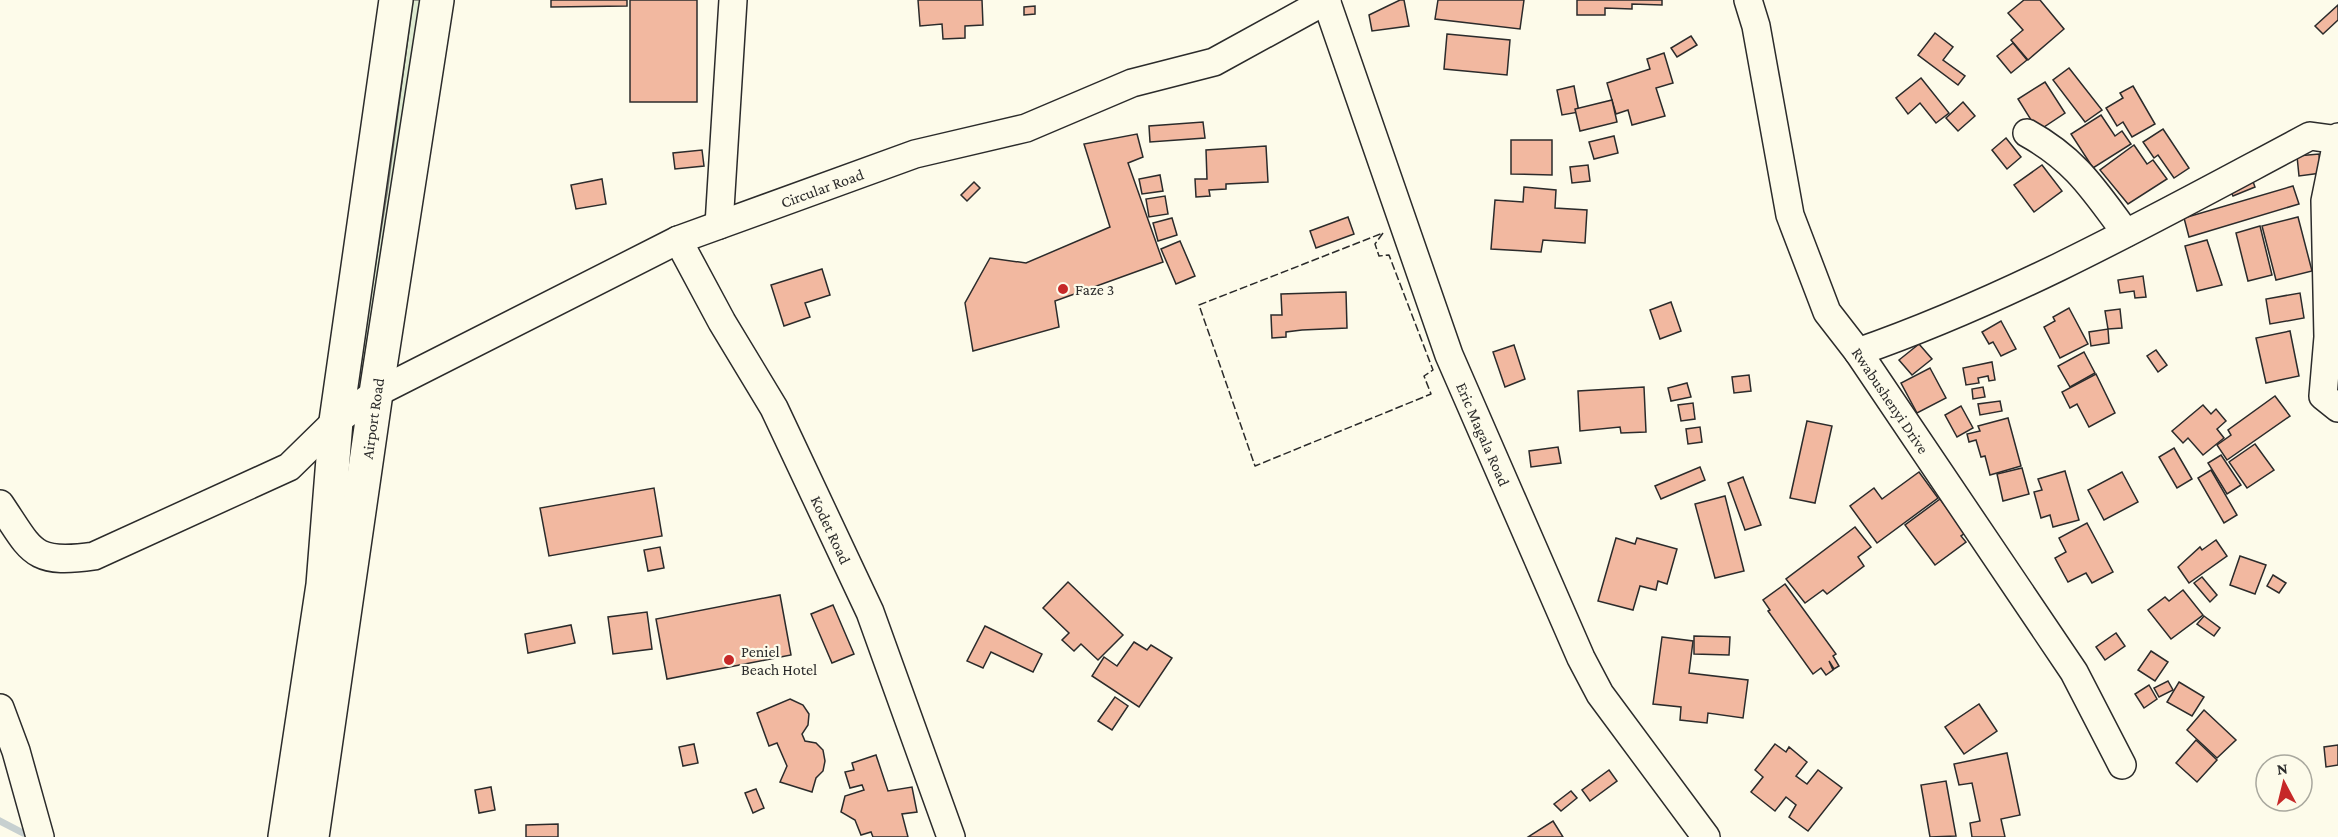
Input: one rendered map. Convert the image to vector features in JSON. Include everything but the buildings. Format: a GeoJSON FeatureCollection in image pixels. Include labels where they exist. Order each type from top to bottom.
{"type":"FeatureCollection","features":[{"type":"Feature","properties":{"kind":"highway","name":"Airport Road"},"geometry":{"type":"LineString","coordinates":[[285,837],[323,585],[336,421],[396,0]]}},
{"type":"Feature","properties":{"kind":"highway","name":"Airport Road"},"geometry":{"type":"LineString","coordinates":[[312,837],[376,393],[437,0]]}},
{"type":"Feature","properties":{"kind":"street"},"geometry":{"type":"LineString","coordinates":[[719,225],[733,0]]}},
{"type":"Feature","properties":{"kind":"street","name":"Circular Road"},"geometry":{"type":"LineString","coordinates":[[0,504],[31,550],[42,556],[71,559],[94,556],[289,467],[336,421],[376,393],[678,240],[915,154],[1026,128],[1132,83],[1214,62],[1288,9],[1326,0]]}},
{"type":"Feature","properties":{"kind":"street","name":"Eric Magala Road"},"geometry":{"type":"LineString","coordinates":[[1326,0],[1449,355],[1581,658],[1600,694],[1706,837]]}},
{"type":"Feature","properties":{"kind":"street","name":"Rwabushenyi Drive"},"geometry":{"type":"LineString","coordinates":[[1748,0],[1756,26],[1790,215],[1827,312],[1858,352],[2074,672],[2122,765]]}},
{"type":"Feature","properties":{"kind":"street"},"geometry":{"type":"LineString","coordinates":[[2027,133],[2054,148],[2073,164],[2126,233]]}},
{"type":"Feature","properties":{"kind":"street"},"geometry":{"type":"LineString","coordinates":[[1858,352],[1924,329],[2126,233],[2310,136],[2338,138],[2325,201],[2328,326],[2323,396],[2338,408]]}},
{"type":"Feature","properties":{"kind":"street","name":"Kodet Road"},"geometry":{"type":"LineString","coordinates":[[678,240],[722,322],[774,408],[870,612],[951,837]]}},
{"type":"Feature","properties":{"kind":"street"},"geometry":{"type":"LineString","coordinates":[[0,708],[16,751],[40,837]]}},
{"type":"Feature","properties":{"kind":"green space"},"geometry":{"type":"Polygon","coordinates":[[[413,0],[427,0],[365,389],[358,373],[387,193],[413,0]]]}},
{"type":"Feature","properties":{"kind":"waterway"},"geometry":{"type":"LineString","coordinates":[[0,821],[23,833]]}},
{"type":"Feature","properties":{"kind":"fence"},"geometry":{"type":"LineString","coordinates":[[1383,233],[1375,244],[1379,256],[1389,255],[1433,370],[1424,376],[1431,394],[1255,466],[1199,305],[1383,233]]}},
{"type":"Feature","properties":{"kind":"place","name":"Faze 3"},"geometry":{"type":"Point","coordinates":[1063,289]}},
{"type":"Feature","properties":{"kind":"place","name":"Peniel Beach Hotel"},"geometry":{"type":"Point","coordinates":[729,660]}}]}
